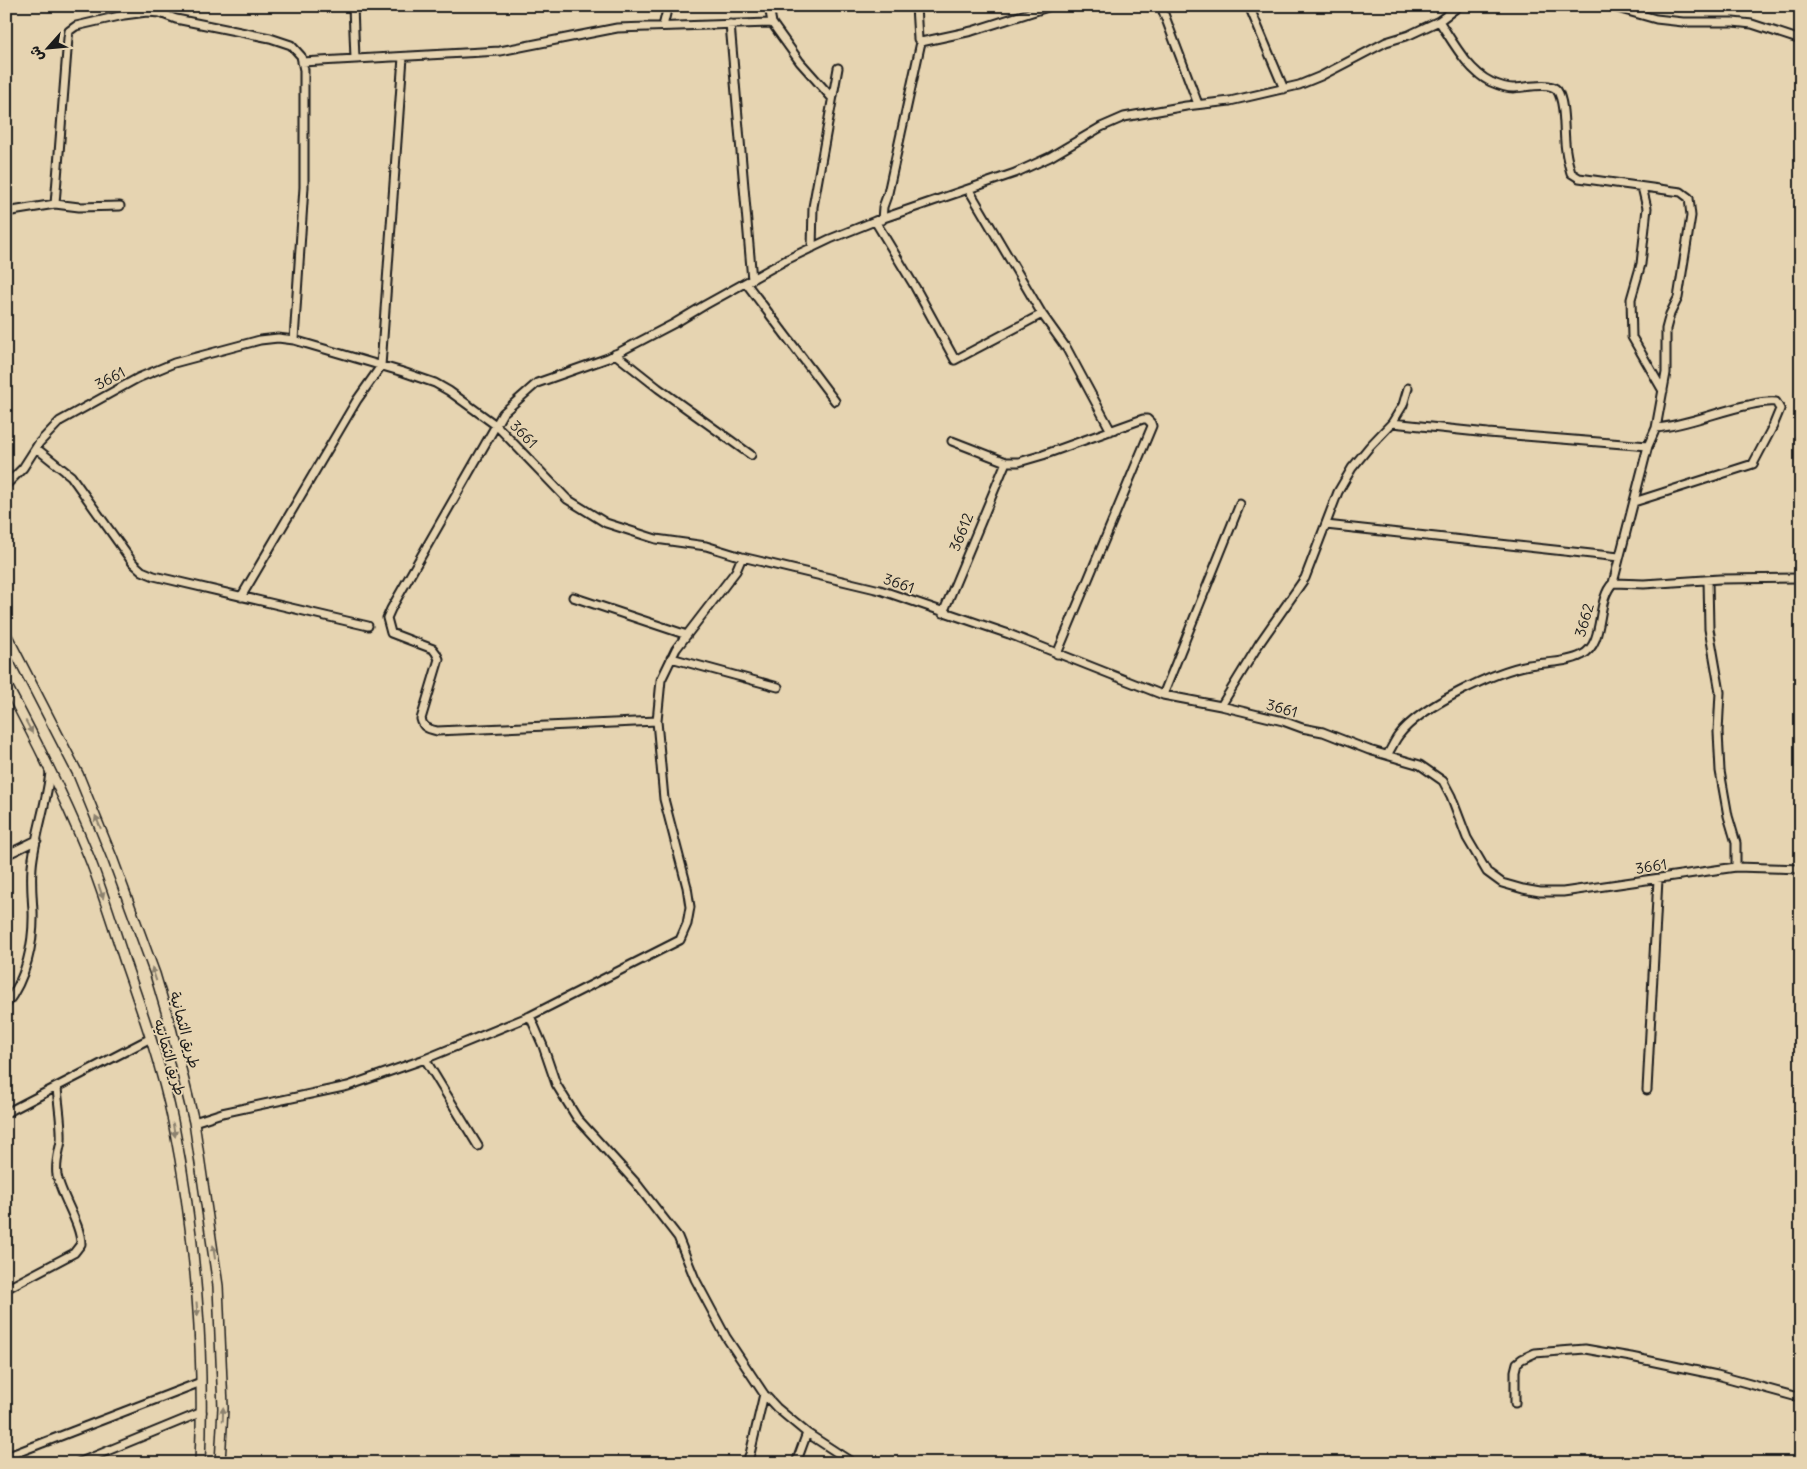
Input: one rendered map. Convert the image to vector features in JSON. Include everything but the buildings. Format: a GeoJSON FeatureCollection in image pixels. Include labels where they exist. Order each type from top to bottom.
{"type":"FeatureCollection","features":[{"type":"Feature","properties":{"kind":"street"},"geometry":{"type":"LineString","coordinates":[[353,6],[355,60]]}},
{"type":"Feature","properties":{"kind":"street"},"geometry":{"type":"LineString","coordinates":[[663,26],[668,6]]}},
{"type":"Feature","properties":{"kind":"street"},"geometry":{"type":"LineString","coordinates":[[769,6],[772,23],[800,62],[832,98]]}},
{"type":"Feature","properties":{"kind":"street"},"geometry":{"type":"LineString","coordinates":[[916,6],[918,39],[921,42],[890,184],[878,220],[955,360],[1042,314]]}},
{"type":"Feature","properties":{"kind":"street"},"geometry":{"type":"LineString","coordinates":[[921,42],[964,33],[1051,6]]}},
{"type":"Feature","properties":{"kind":"street"},"geometry":{"type":"LineString","coordinates":[[1161,6],[1198,104]]}},
{"type":"Feature","properties":{"kind":"street"},"geometry":{"type":"LineString","coordinates":[[1249,6],[1284,89]]}},
{"type":"Feature","properties":{"kind":"street"},"geometry":{"type":"LineString","coordinates":[[657,721],[438,731],[427,729],[422,724],[421,719],[439,659],[432,650],[391,633],[388,628],[387,618],[390,609],[503,412],[537,384],[615,354],[830,239],[878,220],[1015,173],[1050,157],[1101,126],[1124,117],[1198,104],[1230,101],[1284,89],[1321,76],[1386,42],[1409,35],[1439,21],[1459,6]]}},
{"type":"Feature","properties":{"kind":"street"},"geometry":{"type":"LineString","coordinates":[[1610,6],[1656,19],[1683,22],[1752,24],[1801,40]]}},
{"type":"Feature","properties":{"kind":"street"},"geometry":{"type":"LineString","coordinates":[[55,204],[68,38],[69,31],[76,26],[124,15],[147,12],[160,13],[176,19],[270,38],[291,45],[301,56],[304,70],[304,187],[294,340]]}},
{"type":"Feature","properties":{"kind":"street","name":"3662"},"geometry":{"type":"LineString","coordinates":[[1387,755],[1399,735],[1406,728],[1434,706],[1464,689],[1514,669],[1582,655],[1594,641],[1606,595],[1613,583],[1648,446],[1656,428],[1666,373],[1666,329],[1670,314],[1678,298],[1691,216],[1689,198],[1681,192],[1579,178],[1571,173],[1565,150],[1561,99],[1557,89],[1543,85],[1527,88],[1510,88],[1490,82],[1480,76],[1472,67],[1439,21]]}},
{"type":"Feature","properties":{"kind":"street"},"geometry":{"type":"LineString","coordinates":[[302,62],[500,51],[617,28],[772,23]]}},
{"type":"Feature","properties":{"kind":"street"},"geometry":{"type":"LineString","coordinates":[[730,24],[749,281],[835,402]]}},
{"type":"Feature","properties":{"kind":"street"},"geometry":{"type":"LineString","coordinates":[[241,597],[358,400],[381,366],[403,57]]}},
{"type":"Feature","properties":{"kind":"street"},"geometry":{"type":"LineString","coordinates":[[812,248],[813,207],[838,68]]}},
{"type":"Feature","properties":{"kind":"street"},"geometry":{"type":"LineString","coordinates":[[1642,187],[1647,208],[1641,264],[1631,299],[1632,337],[1663,391]]}},
{"type":"Feature","properties":{"kind":"street"},"geometry":{"type":"LineString","coordinates":[[969,190],[1042,314],[1067,349],[1111,431]]}},
{"type":"Feature","properties":{"kind":"street"},"geometry":{"type":"LineString","coordinates":[[6,212],[55,204],[120,206]]}},
{"type":"Feature","properties":{"kind":"street","name":"3661"},"geometry":{"type":"LineString","coordinates":[[6,485],[23,468],[36,448],[60,421],[156,370],[174,363],[260,340],[278,338],[294,340],[435,383],[449,391],[496,426],[567,499],[593,517],[606,523],[656,539],[706,546],[880,590],[1008,634],[1164,695],[1221,706],[1323,732],[1369,750],[1420,765],[1443,781],[1452,796],[1466,838],[1488,872],[1502,882],[1540,892],[1563,892],[1736,867],[1801,869]]}},
{"type":"Feature","properties":{"kind":"street"},"geometry":{"type":"LineString","coordinates":[[615,354],[658,388],[751,455]]}},
{"type":"Feature","properties":{"kind":"street"},"geometry":{"type":"LineString","coordinates":[[1221,706],[1259,644],[1305,578],[1338,492],[1352,468],[1392,423],[1403,405],[1408,388]]}},
{"type":"Feature","properties":{"kind":"street"},"geometry":{"type":"LineString","coordinates":[[1634,502],[1753,464],[1780,409],[1776,402],[1769,401],[1734,408],[1682,424],[1656,428]]}},
{"type":"Feature","properties":{"kind":"street"},"geometry":{"type":"LineString","coordinates":[[952,441],[1006,462],[1019,462],[1143,419],[1149,420],[1152,426],[1057,654]]}},
{"type":"Feature","properties":{"kind":"street"},"geometry":{"type":"LineString","coordinates":[[1392,423],[1648,446]]}},
{"type":"Feature","properties":{"kind":"street"},"geometry":{"type":"LineString","coordinates":[[36,448],[71,476],[133,563],[142,571],[154,576],[368,626]]}},
{"type":"Feature","properties":{"kind":"street","name":"36612"},"geometry":{"type":"LineString","coordinates":[[943,613],[1006,462]]}},
{"type":"Feature","properties":{"kind":"street"},"geometry":{"type":"LineString","coordinates":[[1164,695],[1240,504]]}},
{"type":"Feature","properties":{"kind":"street"},"geometry":{"type":"LineString","coordinates":[[1326,524],[1619,557]]}},
{"type":"Feature","properties":{"kind":"street"},"geometry":{"type":"LineString","coordinates":[[194,1122],[231,1111],[348,1086],[425,1059],[530,1016],[680,940],[687,924],[690,907],[687,887],[664,799],[657,721],[661,680],[671,658],[736,571],[742,556]]}},
{"type":"Feature","properties":{"kind":"street"},"geometry":{"type":"LineString","coordinates":[[1613,583],[1644,584],[1708,580],[1801,578]]}},
{"type":"Feature","properties":{"kind":"street"},"geometry":{"type":"LineString","coordinates":[[1708,580],[1709,629],[1720,692],[1718,732],[1720,771],[1728,816],[1736,843],[1736,867]]}},
{"type":"Feature","properties":{"kind":"street"},"geometry":{"type":"LineString","coordinates":[[573,597],[687,635]]}},
{"type":"Feature","properties":{"kind":"street","name":"طريق الثمانية"},"geometry":{"type":"LineString","coordinates":[[6,634],[78,774],[114,860],[155,974],[171,1028],[194,1122],[218,1286],[223,1408],[220,1463]]}},
{"type":"Feature","properties":{"kind":"street"},"geometry":{"type":"LineString","coordinates":[[671,658],[778,687]]}},
{"type":"Feature","properties":{"kind":"street","name":"طريق الثمانيه"},"geometry":{"type":"LineString","coordinates":[[6,684],[50,772],[89,858],[151,1038],[173,1121],[194,1269],[202,1412],[200,1463]]}},
{"type":"Feature","properties":{"kind":"street"},"geometry":{"type":"LineString","coordinates":[[6,1005],[17,988],[32,939],[31,879],[37,840],[49,788],[50,772]]}},
{"type":"Feature","properties":{"kind":"street"},"geometry":{"type":"LineString","coordinates":[[6,854],[37,840]]}},
{"type":"Feature","properties":{"kind":"street"},"geometry":{"type":"LineString","coordinates":[[1648,1090],[1658,879]]}},
{"type":"Feature","properties":{"kind":"street"},"geometry":{"type":"LineString","coordinates":[[530,1016],[556,1084],[577,1118],[636,1183],[678,1237],[695,1279],[722,1329],[764,1394],[777,1408],[807,1433],[853,1463]]}},
{"type":"Feature","properties":{"kind":"street"},"geometry":{"type":"LineString","coordinates":[[6,1113],[151,1038]]}},
{"type":"Feature","properties":{"kind":"street"},"geometry":{"type":"LineString","coordinates":[[425,1059],[478,1146]]}},
{"type":"Feature","properties":{"kind":"street"},"geometry":{"type":"LineString","coordinates":[[6,1289],[74,1253],[81,1244],[79,1232],[61,1190],[57,1174],[56,1162],[61,1140],[57,1087]]}},
{"type":"Feature","properties":{"kind":"street"},"geometry":{"type":"LineString","coordinates":[[1515,1402],[1515,1371],[1517,1363],[1522,1358],[1535,1353],[1586,1349],[1717,1375],[1801,1398]]}},
{"type":"Feature","properties":{"kind":"street"},"geometry":{"type":"LineString","coordinates":[[6,1457],[201,1382]]}},
{"type":"Feature","properties":{"kind":"street"},"geometry":{"type":"LineString","coordinates":[[746,1463],[750,1454],[764,1394]]}},
{"type":"Feature","properties":{"kind":"street"},"geometry":{"type":"LineString","coordinates":[[78,1463],[202,1412]]}},
{"type":"Feature","properties":{"kind":"street"},"geometry":{"type":"LineString","coordinates":[[796,1463],[807,1433]]}}]}
